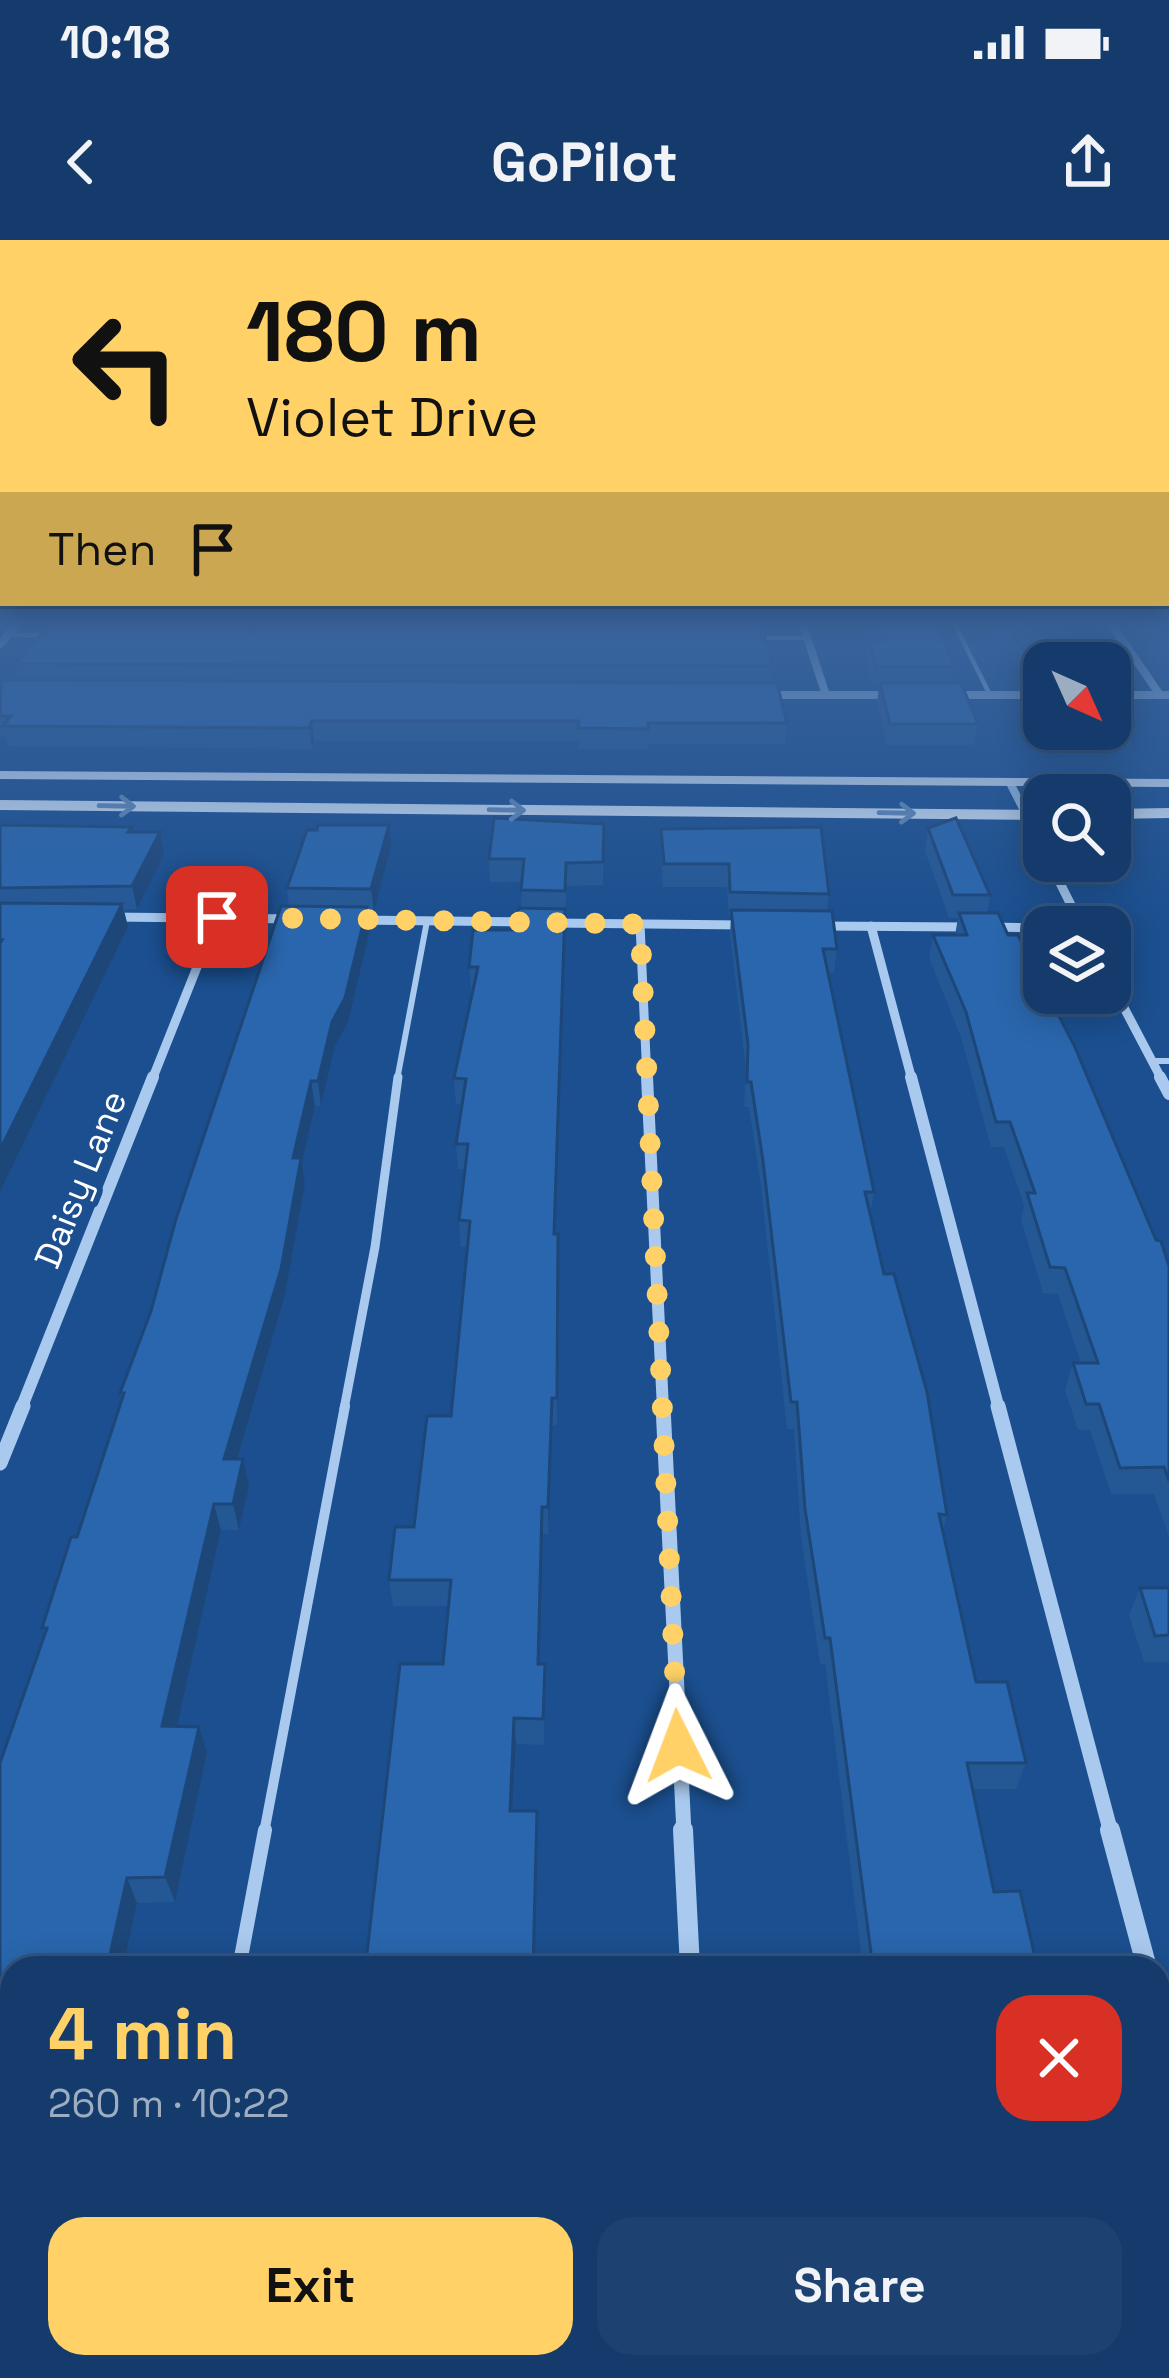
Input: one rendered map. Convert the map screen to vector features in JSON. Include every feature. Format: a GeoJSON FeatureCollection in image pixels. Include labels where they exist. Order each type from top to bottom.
{"type":"FeatureCollection","features":[{"type":"Feature","properties":{"kind":"main road"},"geometry":{"type":"LineString","coordinates":[[0,775],[1169,783]]}},
{"type":"Feature","properties":{"kind":"main road"},"geometry":{"type":"LineString","coordinates":[[0,805],[1023,815]]}},
{"type":"Feature","properties":{"kind":"main road"},"geometry":{"type":"LineString","coordinates":[[1131,814],[1169,814]]}},
{"type":"Feature","properties":{"kind":"street"},"geometry":{"type":"LineString","coordinates":[[1010,783],[1023,800]]}},
{"type":"Feature","properties":{"kind":"street"},"geometry":{"type":"LineString","coordinates":[[87,917],[310,919]]}},
{"type":"Feature","properties":{"kind":"street","name":"Daisy Lane"},"geometry":{"type":"LineString","coordinates":[[0,1463],[217,917]]}},
{"type":"Feature","properties":{"kind":"street"},"geometry":{"type":"LineString","coordinates":[[334,919],[756,925]]}},
{"type":"Feature","properties":{"kind":"street"},"geometry":{"type":"LineString","coordinates":[[640,924],[690,1956]]}},
{"type":"Feature","properties":{"kind":"street"},"geometry":{"type":"LineString","coordinates":[[802,926],[1023,928]]}},
{"type":"Feature","properties":{"kind":"street"},"geometry":{"type":"LineString","coordinates":[[871,926],[1144,1956]]}},
{"type":"Feature","properties":{"kind":"street"},"geometry":{"type":"LineString","coordinates":[[1127,1014],[1169,1094]]}},
{"type":"Feature","properties":{"kind":"lane"},"geometry":{"type":"LineString","coordinates":[[240,1956],[375,1246],[389,1124],[427,921]]}},
{"type":"Feature","properties":{"kind":"lane"},"geometry":{"type":"LineString","coordinates":[[1152,1061],[1169,1061]]}},
{"type":"Feature","properties":{"kind":"building"},"geometry":{"type":"Polygon","coordinates":[[[4,725],[310,725],[309,728],[4,725]]]}},
{"type":"Feature","properties":{"kind":"building"},"geometry":{"type":"Polygon","coordinates":[[[578,725],[648,725],[648,729],[578,725]]]}},
{"type":"Feature","properties":{"kind":"building"},"geometry":{"type":"Polygon","coordinates":[[[494,818],[604,824],[603,862],[566,863],[565,891],[521,890],[524,859],[489,859],[494,818]]]}},
{"type":"Feature","properties":{"kind":"building"},"geometry":{"type":"Polygon","coordinates":[[[956,818],[990,895],[953,895],[928,828],[956,818]]]}},
{"type":"Feature","properties":{"kind":"building"},"geometry":{"type":"Polygon","coordinates":[[[0,825],[132,827],[128,832],[160,832],[132,886],[0,888],[0,825]]]}},
{"type":"Feature","properties":{"kind":"building"},"geometry":{"type":"Polygon","coordinates":[[[318,825],[389,825],[371,889],[287,888],[307,830],[317,830],[318,825]]]}},
{"type":"Feature","properties":{"kind":"building"},"geometry":{"type":"Polygon","coordinates":[[[821,827],[829,894],[730,892],[729,864],[664,864],[661,829],[821,827]]]}},
{"type":"Feature","properties":{"kind":"building"},"geometry":{"type":"Polygon","coordinates":[[[0,903],[122,904],[0,1150],[2,940],[0,903]]]}},
{"type":"Feature","properties":{"kind":"building"},"geometry":{"type":"Polygon","coordinates":[[[281,906],[367,907],[345,998],[332,1022],[318,1081],[311,1081],[293,1158],[301,1158],[281,1269],[224,1459],[243,1459],[233,1504],[214,1504],[162,1726],[199,1727],[165,1877],[127,1878],[110,1956],[0,1956],[0,1763],[47,1628],[42,1628],[71,1537],[77,1537],[124,1393],[120,1393],[151,1311],[176,1219],[281,906]]]}},
{"type":"Feature","properties":{"kind":"building"},"geometry":{"type":"Polygon","coordinates":[[[519,908],[565,909],[554,1234],[558,1234],[557,1398],[552,1398],[548,1507],[542,1507],[538,1664],[545,1664],[543,1719],[514,1718],[510,1811],[537,1811],[533,1956],[367,1956],[400,1664],[443,1664],[451,1580],[389,1580],[395,1527],[414,1527],[427,1416],[451,1416],[470,1221],[459,1220],[468,1144],[456,1144],[466,1079],[454,1078],[478,967],[469,967],[473,930],[517,930],[519,908]]]}},
{"type":"Feature","properties":{"kind":"building"},"geometry":{"type":"Polygon","coordinates":[[[731,910],[832,911],[837,949],[823,949],[874,1192],[865,1192],[884,1274],[894,1274],[927,1392],[947,1515],[939,1514],[976,1682],[1007,1682],[1026,1763],[967,1763],[994,1892],[1020,1891],[1035,1956],[871,1956],[830,1638],[825,1638],[805,1509],[797,1402],[791,1402],[763,1161],[751,1082],[747,1082],[748,1044],[731,910]]]}},
{"type":"Feature","properties":{"kind":"building"},"geometry":{"type":"Polygon","coordinates":[[[959,913],[998,913],[1008,935],[1018,935],[1023,945],[1023,1014],[1058,1014],[1156,1240],[1161,1241],[1169,1266],[1169,1481],[1164,1467],[1120,1468],[1099,1404],[1086,1404],[1073,1363],[1098,1363],[1065,1268],[1050,1267],[1027,1193],[1035,1193],[1010,1122],[996,1122],[966,1012],[933,935],[967,935],[959,913]]]}},
{"type":"Feature","properties":{"kind":"building"},"geometry":{"type":"Polygon","coordinates":[[[1140,1588],[1169,1588],[1169,1635],[1155,1636],[1140,1588]]]}},
{"type":"Feature","properties":{"kind":"route"},"geometry":{"type":"LineString","coordinates":[[217,917],[640,924],[678,1746]]}}]}
